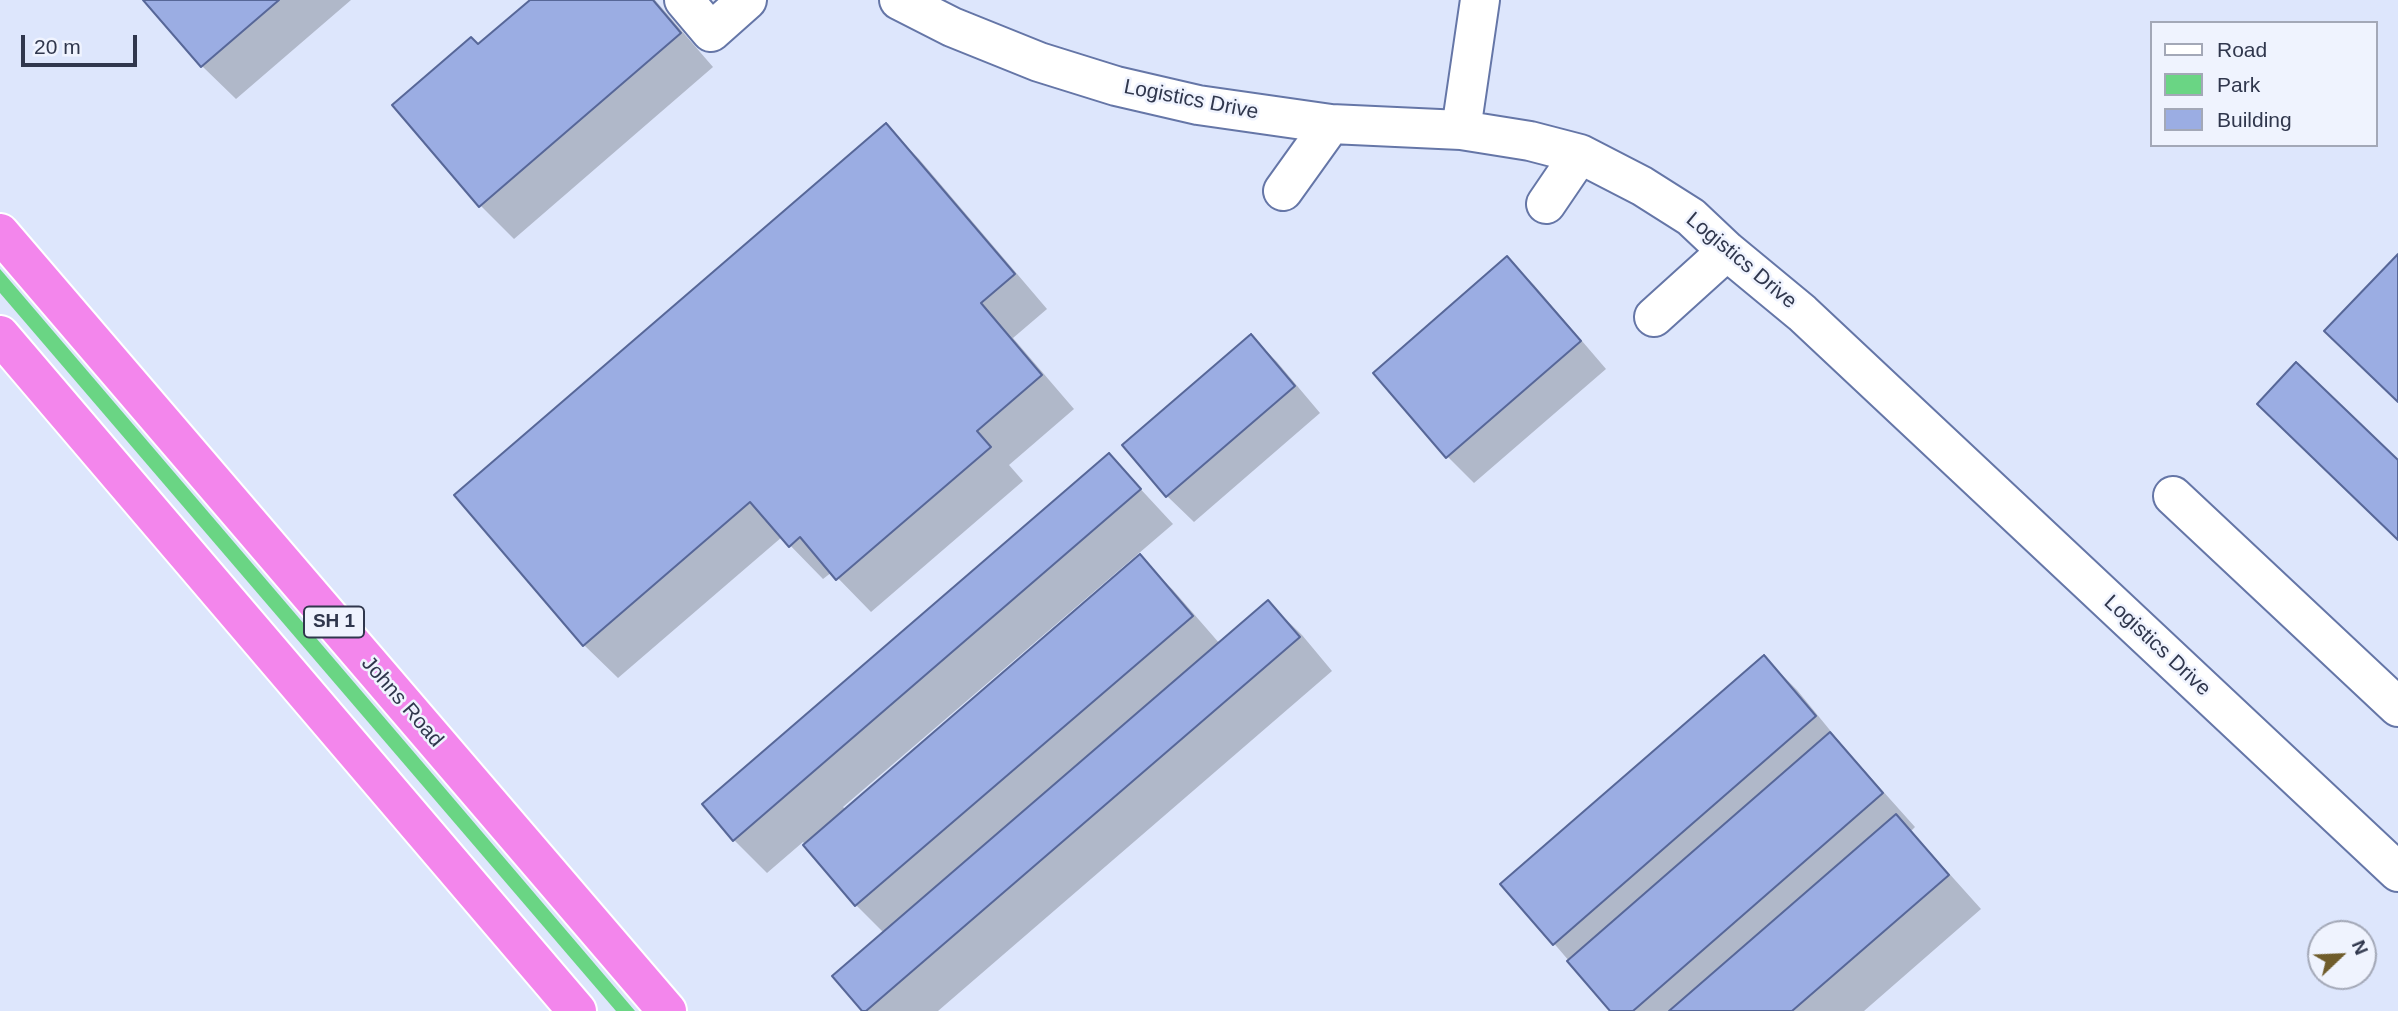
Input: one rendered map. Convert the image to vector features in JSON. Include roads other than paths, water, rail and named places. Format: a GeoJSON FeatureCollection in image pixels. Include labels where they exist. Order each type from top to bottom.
{"type":"FeatureCollection","features":[{"type":"Feature","properties":{"kind":"highway","name":"Johns Road"},"geometry":{"type":"LineString","coordinates":[[0,233],[667,1011]]}},
{"type":"Feature","properties":{"kind":"highway"},"geometry":{"type":"LineString","coordinates":[[0,335],[577,1011]]}},
{"type":"Feature","properties":{"kind":"street"},"geometry":{"type":"LineString","coordinates":[[684,0],[711,32],[747,0]]}},
{"type":"Feature","properties":{"kind":"street","name":"Logistics Drive"},"geometry":{"type":"LineString","coordinates":[[899,0],[952,27],[1026,57],[1116,86],[1198,105],[1331,124],[1461,130],[1530,141],[1580,154],[1642,186],[1691,217],[1727,251],[1802,313],[2398,872]]}},
{"type":"Feature","properties":{"kind":"street"},"geometry":{"type":"LineString","coordinates":[[1461,130],[1480,0]]}},
{"type":"Feature","properties":{"kind":"street"},"geometry":{"type":"LineString","coordinates":[[1283,191],[1331,124]]}},
{"type":"Feature","properties":{"kind":"street"},"geometry":{"type":"LineString","coordinates":[[1546,204],[1580,154]]}},
{"type":"Feature","properties":{"kind":"street"},"geometry":{"type":"LineString","coordinates":[[1654,317],[1727,251]]}},
{"type":"Feature","properties":{"kind":"street"},"geometry":{"type":"LineString","coordinates":[[2172,496],[2398,708]]}}]}
